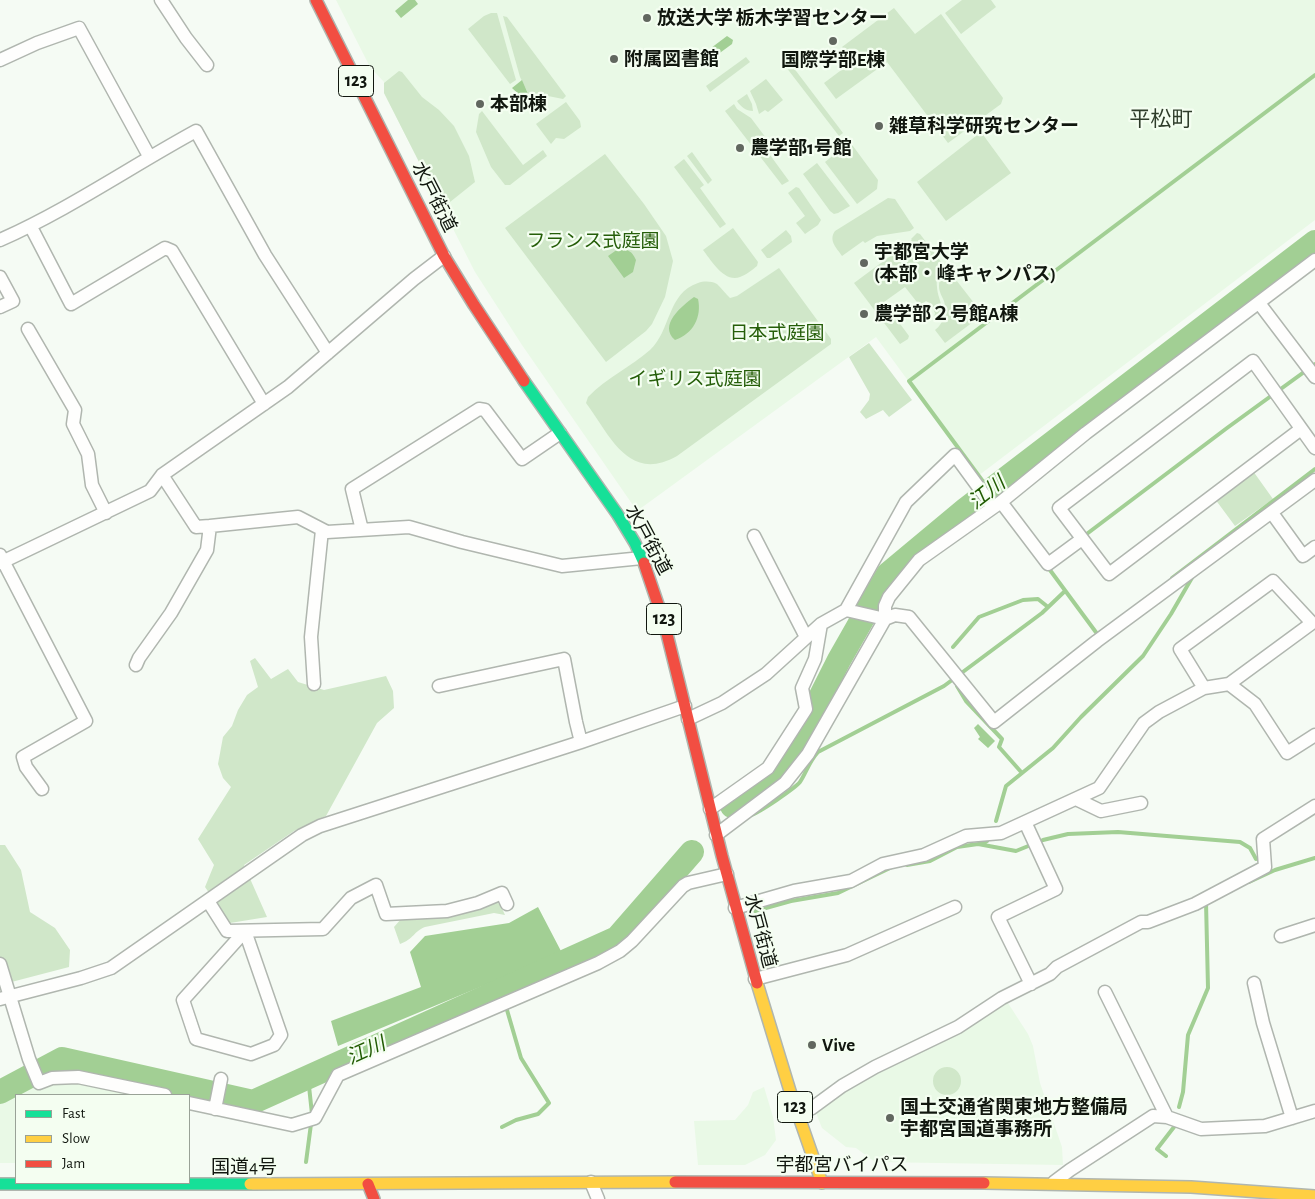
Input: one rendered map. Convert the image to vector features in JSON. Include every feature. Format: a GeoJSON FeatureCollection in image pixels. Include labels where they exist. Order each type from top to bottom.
{"type":"FeatureCollection","features":[{"type":"Feature","properties":{"kind":"main road","name":"水戸街道"},"geometry":{"type":"LineString","coordinates":[[316,0],[444,256],[486,326],[620,519],[642,558],[662,612],[716,835],[755,979],[797,1115],[822,1183]]}},
{"type":"Feature","properties":{"kind":"main road","name":"宇都宮バイパス"},"geometry":{"type":"LineString","coordinates":[[368,1184],[435,1182],[1114,1184],[1216,1187],[1315,1196]]}},
{"type":"Feature","properties":{"kind":"main road","name":"国道4号"},"geometry":{"type":"LineString","coordinates":[[0,1184],[368,1184]]}},
{"type":"Feature","properties":{"kind":"main road"},"geometry":{"type":"LineString","coordinates":[[368,1184],[374,1199]]}},
{"type":"Feature","properties":{"kind":"street"},"geometry":{"type":"LineString","coordinates":[[162,0],[186,38],[207,65]]}},
{"type":"Feature","properties":{"kind":"street"},"geometry":{"type":"LineString","coordinates":[[0,60],[79,28],[149,156]]}},
{"type":"Feature","properties":{"kind":"street"},"geometry":{"type":"LineString","coordinates":[[0,240],[31,227],[149,156],[196,131],[265,255],[328,353]]}},
{"type":"Feature","properties":{"kind":"street"},"geometry":{"type":"LineString","coordinates":[[31,227],[71,304],[165,248],[172,251],[264,404]]}},
{"type":"Feature","properties":{"kind":"street"},"geometry":{"type":"LineString","coordinates":[[42,789],[26,767],[23,756],[86,721],[39,627],[1,560],[150,491],[162,475],[288,387],[414,279],[444,256]]}},
{"type":"Feature","properties":{"kind":"street"},"geometry":{"type":"LineString","coordinates":[[716,835],[785,783],[808,754],[885,619],[885,606],[889,597],[919,560],[997,505],[1086,433],[1315,260]]}},
{"type":"Feature","properties":{"kind":"street"},"geometry":{"type":"LineString","coordinates":[[0,277],[13,301],[0,307]]}},
{"type":"Feature","properties":{"kind":"street"},"geometry":{"type":"LineString","coordinates":[[1259,303],[1315,377]]}},
{"type":"Feature","properties":{"kind":"street"},"geometry":{"type":"LineString","coordinates":[[28,329],[75,410],[73,424],[88,454],[92,485],[106,513]]}},
{"type":"Feature","properties":{"kind":"street"},"geometry":{"type":"LineString","coordinates":[[1301,428],[1109,574],[1059,508],[1253,361],[1301,428],[1315,448]]}},
{"type":"Feature","properties":{"kind":"street"},"geometry":{"type":"LineString","coordinates":[[362,530],[352,488],[479,409],[485,410],[522,459],[560,433]]}},
{"type":"Feature","properties":{"kind":"street"},"geometry":{"type":"LineString","coordinates":[[688,719],[722,703],[766,674],[821,624],[846,610],[906,502],[955,455],[976,483],[1048,564],[1082,539]]}},
{"type":"Feature","properties":{"kind":"street"},"geometry":{"type":"LineString","coordinates":[[162,475],[196,527],[298,517],[327,532],[409,527],[562,566],[642,558]]}},
{"type":"Feature","properties":{"kind":"street"},"geometry":{"type":"LineString","coordinates":[[846,610],[885,619],[895,615],[909,617],[994,722],[1097,641],[1315,480]]}},
{"type":"Feature","properties":{"kind":"street"},"geometry":{"type":"LineString","coordinates":[[1272,513],[1303,556],[1315,547]]}},
{"type":"Feature","properties":{"kind":"street"},"geometry":{"type":"LineString","coordinates":[[136,665],[171,613],[207,550],[210,526]]}},
{"type":"Feature","properties":{"kind":"street"},"geometry":{"type":"LineString","coordinates":[[314,684],[311,636],[322,530]]}},
{"type":"Feature","properties":{"kind":"street"},"geometry":{"type":"LineString","coordinates":[[754,536],[806,637]]}},
{"type":"Feature","properties":{"kind":"street"},"geometry":{"type":"LineString","coordinates":[[736,908],[794,891],[851,881],[883,864],[924,855],[966,836],[1001,833],[1099,788],[1144,723],[1159,712],[1204,688],[1229,684],[1313,624],[1273,581],[1180,649],[1204,688]]}},
{"type":"Feature","properties":{"kind":"street"},"geometry":{"type":"LineString","coordinates":[[710,809],[768,768],[806,709],[802,688],[815,659],[821,624]]}},
{"type":"Feature","properties":{"kind":"street"},"geometry":{"type":"LineString","coordinates":[[439,686],[564,660],[581,742]]}},
{"type":"Feature","properties":{"kind":"street"},"geometry":{"type":"LineString","coordinates":[[1229,684],[1255,704],[1287,753],[1315,735]]}},
{"type":"Feature","properties":{"kind":"street"},"geometry":{"type":"LineString","coordinates":[[5,997],[81,978],[111,968],[302,835],[320,826],[581,742],[685,706]]}},
{"type":"Feature","properties":{"kind":"street"},"geometry":{"type":"LineString","coordinates":[[1076,799],[1101,811],[1141,803]]}},
{"type":"Feature","properties":{"kind":"street"},"geometry":{"type":"LineString","coordinates":[[797,1115],[812,1108],[842,1086],[875,1067],[958,1027],[1002,998],[1050,974],[1057,967],[1141,922],[1148,922],[1195,904],[1265,867],[1263,839],[1315,806]]}},
{"type":"Feature","properties":{"kind":"street"},"geometry":{"type":"LineString","coordinates":[[1025,822],[1056,890],[998,917],[1031,984]]}},
{"type":"Feature","properties":{"kind":"street"},"geometry":{"type":"LineString","coordinates":[[190,1103],[216,1106],[292,1125],[315,1118],[338,1075],[598,963],[632,942],[683,886],[727,874]]}},
{"type":"Feature","properties":{"kind":"street"},"geometry":{"type":"LineString","coordinates":[[208,901],[227,931],[323,929],[351,898],[376,885],[386,914],[447,911],[478,903],[502,893],[507,904]]}},
{"type":"Feature","properties":{"kind":"street"},"geometry":{"type":"LineString","coordinates":[[755,979],[847,955],[955,907]]}},
{"type":"Feature","properties":{"kind":"street"},"geometry":{"type":"LineString","coordinates":[[1281,936],[1315,925]]}},
{"type":"Feature","properties":{"kind":"street"},"geometry":{"type":"LineString","coordinates":[[245,931],[281,1035],[274,1045],[252,1054],[196,1039],[183,1000],[245,931]]}},
{"type":"Feature","properties":{"kind":"street"},"geometry":{"type":"LineString","coordinates":[[0,964],[5,997],[39,1083],[52,1078],[78,1077],[160,1094]]}},
{"type":"Feature","properties":{"kind":"street"},"geometry":{"type":"LineString","coordinates":[[1254,983],[1263,1023],[1292,1118]]}},
{"type":"Feature","properties":{"kind":"street"},"geometry":{"type":"LineString","coordinates":[[1105,992],[1167,1118]]}},
{"type":"Feature","properties":{"kind":"street"},"geometry":{"type":"LineString","coordinates":[[216,1106],[221,1082]]}},
{"type":"Feature","properties":{"kind":"street"},"geometry":{"type":"LineString","coordinates":[[1052,1184],[1070,1170],[1153,1116],[1167,1118],[1201,1129],[1265,1126],[1315,1111]]}},
{"type":"Feature","properties":{"kind":"street"},"geometry":{"type":"LineString","coordinates":[[591,1182],[598,1199]]}},
{"type":"Feature","properties":{"kind":"street"},"geometry":{"type":"LineString","coordinates":[[1109,1199],[1114,1184]]}},
{"type":"Feature","properties":{"kind":"shaded area","name":"宇都宮大学 (本部・峰キャンパス)"},"geometry":{"type":"Polygon","coordinates":[[[336,0],[1315,0],[1315,220],[978,476],[876,337],[637,511],[522,345],[475,272],[384,93],[384,82],[370,67],[336,0]]]}},
{"type":"Feature","properties":{"kind":"shaded area"},"geometry":{"type":"Polygon","coordinates":[[[408,0],[415,0],[418,4],[401,18],[395,11],[408,0]]]}},
{"type":"Feature","properties":{"kind":"shaded area"},"geometry":{"type":"Polygon","coordinates":[[[727,36],[733,40],[732,44],[717,55],[712,55],[710,52],[711,48],[727,36]]]}},
{"type":"Feature","properties":{"kind":"shaded area"},"geometry":{"type":"Polygon","coordinates":[[[522,80],[529,96],[524,99],[512,88],[522,80]]]}},
{"type":"Feature","properties":{"kind":"shaded area"},"geometry":{"type":"Polygon","coordinates":[[[618,249],[629,251],[636,260],[633,272],[624,278],[608,256],[618,249]]]}},
{"type":"Feature","properties":{"kind":"shaded area"},"geometry":{"type":"Polygon","coordinates":[[[694,297],[698,299],[699,306],[695,324],[687,334],[675,340],[670,334],[670,322],[678,311],[694,297]]]}},
{"type":"Feature","properties":{"kind":"shaded area"},"geometry":{"type":"Polygon","coordinates":[[[978,724],[995,741],[988,748],[978,739],[980,737],[974,728],[978,724]]]}},
{"type":"Feature","properties":{"kind":"shaded area"},"geometry":{"type":"Polygon","coordinates":[[[538,907],[562,953],[338,1046],[331,1021],[421,987],[410,952],[425,936],[509,923],[538,907]]]}},
{"type":"Feature","properties":{"kind":"shaded area"},"geometry":{"type":"Polygon","coordinates":[[[1006,1000],[1028,1034],[1033,1046],[1040,1083],[1062,1147],[1063,1165],[875,1162],[856,1148],[846,1147],[822,1128],[816,1113],[845,1089],[1006,1000]]]}},
{"type":"Feature","properties":{"kind":"shaded area"},"geometry":{"type":"Polygon","coordinates":[[[76,1082],[134,1094],[18,1094],[31,1088],[76,1082]]]}},
{"type":"Feature","properties":{"kind":"shaded area"},"geometry":{"type":"Polygon","coordinates":[[[764,1087],[773,1117],[776,1140],[765,1155],[745,1165],[698,1165],[694,1121],[735,1120],[748,1105],[753,1092],[764,1087]]]}},
{"type":"Feature","properties":{"kind":"shaded area"},"geometry":{"type":"Polygon","coordinates":[[[15,1096],[15,1163],[0,1163],[0,1103],[15,1096]]]}},
{"type":"Feature","properties":{"kind":"green space"},"geometry":{"type":"Polygon","coordinates":[[[962,0],[991,0],[996,7],[961,34],[945,13],[962,0]]]}},
{"type":"Feature","properties":{"kind":"green space"},"geometry":{"type":"Polygon","coordinates":[[[894,8],[915,34],[941,14],[1003,98],[1001,104],[948,143],[887,62],[836,99],[824,83],[852,62],[842,47],[894,8]]]}},
{"type":"Feature","properties":{"kind":"green space"},"geometry":{"type":"Polygon","coordinates":[[[497,13],[516,80],[510,84],[468,29],[484,16],[497,13]]]}},
{"type":"Feature","properties":{"kind":"green space"},"geometry":{"type":"Polygon","coordinates":[[[503,16],[507,17],[566,96],[563,99],[538,94],[529,95],[520,77],[503,16]]]}},
{"type":"Feature","properties":{"kind":"green space"},"geometry":{"type":"Polygon","coordinates":[[[746,57],[750,62],[710,92],[706,86],[746,57]]]}},
{"type":"Feature","properties":{"kind":"green space"},"geometry":{"type":"Polygon","coordinates":[[[790,63],[843,133],[839,136],[786,67],[790,63]]]}},
{"type":"Feature","properties":{"kind":"green space"},"geometry":{"type":"Polygon","coordinates":[[[399,71],[402,72],[422,97],[439,110],[454,126],[469,156],[475,182],[450,202],[449,206],[456,219],[450,223],[384,93],[384,83],[399,71]]]}},
{"type":"Feature","properties":{"kind":"green space"},"geometry":{"type":"Polygon","coordinates":[[[766,79],[783,100],[768,112],[765,110],[759,114],[750,91],[766,79]]]}},
{"type":"Feature","properties":{"kind":"green space"},"geometry":{"type":"Polygon","coordinates":[[[747,94],[753,111],[744,108],[737,101],[747,94]]]}},
{"type":"Feature","properties":{"kind":"green space"},"geometry":{"type":"Polygon","coordinates":[[[566,102],[580,121],[581,127],[564,139],[556,138],[551,144],[536,124],[566,102]]]}},
{"type":"Feature","properties":{"kind":"green space"},"geometry":{"type":"Polygon","coordinates":[[[734,104],[737,109],[751,118],[775,150],[770,155],[789,181],[782,185],[725,111],[734,104]]]}},
{"type":"Feature","properties":{"kind":"green space"},"geometry":{"type":"Polygon","coordinates":[[[482,111],[523,165],[543,150],[547,156],[510,185],[505,185],[491,167],[476,132],[479,114],[482,111]]]}},
{"type":"Feature","properties":{"kind":"green space"},"geometry":{"type":"Polygon","coordinates":[[[981,132],[1011,173],[946,221],[917,182],[981,132]]]}},
{"type":"Feature","properties":{"kind":"green space"},"geometry":{"type":"Polygon","coordinates":[[[850,142],[878,180],[877,189],[857,204],[825,162],[850,142]]]}},
{"type":"Feature","properties":{"kind":"green space"},"geometry":{"type":"Polygon","coordinates":[[[692,152],[712,180],[708,184],[687,156],[692,152]]]}},
{"type":"Feature","properties":{"kind":"green space","name":"フランス式庭園"},"geometry":{"type":"Polygon","coordinates":[[[605,154],[666,236],[673,261],[665,297],[652,324],[646,331],[606,362],[505,228],[605,154]]]}},
{"type":"Feature","properties":{"kind":"green space"},"geometry":{"type":"Polygon","coordinates":[[[684,159],[704,185],[700,188],[726,224],[720,228],[674,167],[684,159]]]}},
{"type":"Feature","properties":{"kind":"green space"},"geometry":{"type":"Polygon","coordinates":[[[817,163],[850,206],[838,213],[834,214],[830,211],[803,174],[817,163]]]}},
{"type":"Feature","properties":{"kind":"green space"},"geometry":{"type":"Polygon","coordinates":[[[796,187],[799,188],[821,220],[818,225],[805,234],[796,223],[805,216],[788,193],[796,187]]]}},
{"type":"Feature","properties":{"kind":"green space"},"geometry":{"type":"Polygon","coordinates":[[[888,198],[895,199],[914,228],[910,231],[877,236],[865,243],[863,241],[842,256],[832,238],[835,231],[888,198]]]}},
{"type":"Feature","properties":{"kind":"green space"},"geometry":{"type":"Polygon","coordinates":[[[733,228],[758,262],[757,266],[749,272],[734,278],[718,270],[703,250],[733,228]]]}},
{"type":"Feature","properties":{"kind":"green space"},"geometry":{"type":"Polygon","coordinates":[[[786,230],[791,236],[792,242],[770,258],[767,258],[761,250],[786,230]]]}},
{"type":"Feature","properties":{"kind":"green space"},"geometry":{"type":"Polygon","coordinates":[[[917,233],[920,234],[942,263],[937,281],[941,312],[936,322],[931,304],[926,301],[920,306],[905,287],[884,302],[909,336],[908,339],[900,344],[854,283],[912,240],[917,233]]]}},
{"type":"Feature","properties":{"kind":"green space"},"geometry":{"type":"Polygon","coordinates":[[[946,267],[981,312],[977,319],[945,343],[935,330],[941,324],[945,313],[945,305],[939,286],[940,278],[946,267]]]}},
{"type":"Feature","properties":{"kind":"green space","name":"イギリス式庭園"},"geometry":{"type":"Polygon","coordinates":[[[779,268],[831,339],[831,344],[677,456],[660,463],[646,464],[634,460],[623,452],[613,442],[586,403],[588,397],[650,350],[662,333],[680,295],[688,288],[700,282],[712,282],[717,284],[730,298],[737,296],[779,268]]]}},
{"type":"Feature","properties":{"kind":"green space"},"geometry":{"type":"Polygon","coordinates":[[[869,343],[912,400],[889,417],[883,410],[866,419],[860,412],[869,400],[870,394],[849,357],[869,343]]]}},
{"type":"Feature","properties":{"kind":"green space"},"geometry":{"type":"Polygon","coordinates":[[[1253,471],[1273,499],[1235,526],[1215,499],[1253,471]]]}},
{"type":"Feature","properties":{"kind":"green space"},"geometry":{"type":"Polygon","coordinates":[[[255,658],[271,679],[288,669],[298,682],[324,690],[386,676],[393,691],[394,708],[377,723],[326,816],[294,831],[244,865],[267,917],[230,923],[205,887],[214,865],[198,839],[231,787],[223,778],[218,764],[223,737],[232,726],[238,710],[247,695],[258,687],[250,661],[255,658]]]}},
{"type":"Feature","properties":{"kind":"green space"},"geometry":{"type":"Polygon","coordinates":[[[0,845],[5,845],[21,870],[30,912],[55,928],[70,950],[69,967],[0,985],[0,845]]]}},
{"type":"Feature","properties":{"kind":"green space"},"geometry":{"type":"Polygon","coordinates":[[[495,902],[500,904],[505,915],[494,913],[425,927],[400,944],[394,927],[401,919],[495,902]]]}},
{"type":"Feature","properties":{"kind":"green space"},"geometry":{"type":"Polygon","coordinates":[[[947,1067],[957,1071],[961,1081],[957,1091],[947,1095],[937,1091],[933,1081],[937,1071],[947,1067]]]}},
{"type":"Feature","properties":{"kind":"waterway"},"geometry":{"type":"LineString","coordinates":[[990,491],[909,381],[1315,75]]}},
{"type":"Feature","properties":{"kind":"waterway","name":"江川"},"geometry":{"type":"LineString","coordinates":[[732,806],[784,769],[839,660],[888,574],[966,509],[1315,242]]}},
{"type":"Feature","properties":{"kind":"waterway"},"geometry":{"type":"LineString","coordinates":[[1084,536],[1315,364]]}},
{"type":"Feature","properties":{"kind":"waterway"},"geometry":{"type":"LineString","coordinates":[[1172,578],[1315,469]]}},
{"type":"Feature","properties":{"kind":"waterway"},"geometry":{"type":"LineString","coordinates":[[1047,566],[1098,635],[1100,634]]}},
{"type":"Feature","properties":{"kind":"waterway"},"geometry":{"type":"LineString","coordinates":[[996,821],[1006,786],[1053,748],[1081,717],[1143,656],[1193,576]]}},
{"type":"Feature","properties":{"kind":"waterway"},"geometry":{"type":"LineString","coordinates":[[751,815],[797,785],[818,752],[944,686],[1042,613],[1065,591]]}},
{"type":"Feature","properties":{"kind":"waterway"},"geometry":{"type":"LineString","coordinates":[[953,647],[979,617],[1023,600],[1038,599],[1048,607]]}},
{"type":"Feature","properties":{"kind":"waterway"},"geometry":{"type":"LineString","coordinates":[[957,686],[966,701],[1002,739],[999,747],[1022,773]]}},
{"type":"Feature","properties":{"kind":"waterway"},"geometry":{"type":"LineString","coordinates":[[735,803],[746,811]]}},
{"type":"Feature","properties":{"kind":"waterway"},"geometry":{"type":"LineString","coordinates":[[978,844],[1016,851],[1043,840],[1068,834],[1118,832],[1240,842],[1250,848],[1256,859]]}},
{"type":"Feature","properties":{"kind":"waterway"},"geometry":{"type":"LineString","coordinates":[[907,865],[930,861],[957,847],[987,841]]}},
{"type":"Feature","properties":{"kind":"waterway","name":"江川"},"geometry":{"type":"LineString","coordinates":[[0,1092],[62,1059],[253,1102],[617,938],[692,852]]}},
{"type":"Feature","properties":{"kind":"waterway"},"geometry":{"type":"LineString","coordinates":[[1249,882],[1275,870],[1315,858]]}},
{"type":"Feature","properties":{"kind":"waterway"},"geometry":{"type":"LineString","coordinates":[[755,911],[791,901],[838,893],[890,868]]}},
{"type":"Feature","properties":{"kind":"waterway"},"geometry":{"type":"LineString","coordinates":[[1179,1107],[1183,1092],[1188,1035],[1208,988],[1206,902]]}},
{"type":"Feature","properties":{"kind":"waterway","name":"江川"},"geometry":{"type":"LineString","coordinates":[[502,990],[504,997]]}},
{"type":"Feature","properties":{"kind":"waterway"},"geometry":{"type":"LineString","coordinates":[[502,1127],[516,1120],[538,1114],[549,1103],[521,1058],[507,1010]]}},
{"type":"Feature","properties":{"kind":"waterway"},"geometry":{"type":"LineString","coordinates":[[308,1077],[312,1114]]}},
{"type":"Feature","properties":{"kind":"waterway"},"geometry":{"type":"LineString","coordinates":[[306,1162],[311,1124]]}},
{"type":"Feature","properties":{"kind":"waterway"},"geometry":{"type":"LineString","coordinates":[[1166,1156],[1157,1149],[1174,1127]]}},
{"type":"Feature","properties":{"kind":"traffic: fast"},"geometry":{"type":"LineString","coordinates":[[524,381],[618,515],[635,543],[644,563]]}},
{"type":"Feature","properties":{"kind":"traffic: fast"},"geometry":{"type":"LineString","coordinates":[[0,1184],[250,1184]]}},
{"type":"Feature","properties":{"kind":"traffic: slow"},"geometry":{"type":"LineString","coordinates":[[757,983],[790,1091],[822,1183]]}},
{"type":"Feature","properties":{"kind":"traffic: slow"},"geometry":{"type":"LineString","coordinates":[[250,1184],[675,1182]]}},
{"type":"Feature","properties":{"kind":"traffic: slow"},"geometry":{"type":"LineString","coordinates":[[984,1183],[1191,1187],[1315,1196]]}},
{"type":"Feature","properties":{"kind":"traffic: jam"},"geometry":{"type":"LineString","coordinates":[[316,0],[444,256],[524,381]]}},
{"type":"Feature","properties":{"kind":"traffic: jam"},"geometry":{"type":"LineString","coordinates":[[644,563],[664,622],[722,856],[757,983]]}},
{"type":"Feature","properties":{"kind":"traffic: jam"},"geometry":{"type":"LineString","coordinates":[[675,1182],[984,1183]]}},
{"type":"Feature","properties":{"kind":"traffic: jam"},"geometry":{"type":"LineString","coordinates":[[368,1184],[374,1199]]}},
{"type":"Feature","properties":{"kind":"place","name":"放送大学 栃木学習センター"},"geometry":{"type":"Point","coordinates":[647,18]}},
{"type":"Feature","properties":{"kind":"place","name":"国際学部E棟"},"geometry":{"type":"Point","coordinates":[833,41]}},
{"type":"Feature","properties":{"kind":"place","name":"附属図書館"},"geometry":{"type":"Point","coordinates":[614,59]}},
{"type":"Feature","properties":{"kind":"place","name":"本部棟"},"geometry":{"type":"Point","coordinates":[480,104]}},
{"type":"Feature","properties":{"kind":"place","name":"雑草科学研究センター"},"geometry":{"type":"Point","coordinates":[879,126]}},
{"type":"Feature","properties":{"kind":"place","name":"農学部1号館"},"geometry":{"type":"Point","coordinates":[740,148]}},
{"type":"Feature","properties":{"kind":"place","name":"宇都宮大学 (本部・峰キャンパス)"},"geometry":{"type":"Point","coordinates":[864,263]}},
{"type":"Feature","properties":{"kind":"place","name":"農学部２号館A棟"},"geometry":{"type":"Point","coordinates":[864,314]}},
{"type":"Feature","properties":{"kind":"place","name":"Vive"},"geometry":{"type":"Point","coordinates":[812,1045]}},
{"type":"Feature","properties":{"kind":"place","name":"国土交通省関東地方整備局 宇都宮国道事務所"},"geometry":{"type":"Point","coordinates":[890,1118]}},
{"type":"Feature","properties":{"kind":"district","name":"平松町"},"geometry":{"type":"Point","coordinates":[1161,120]}},
{"type":"Feature","properties":{"kind":"park label","name":"日本式庭園"},"geometry":{"type":"Point","coordinates":[777,333]}}]}
